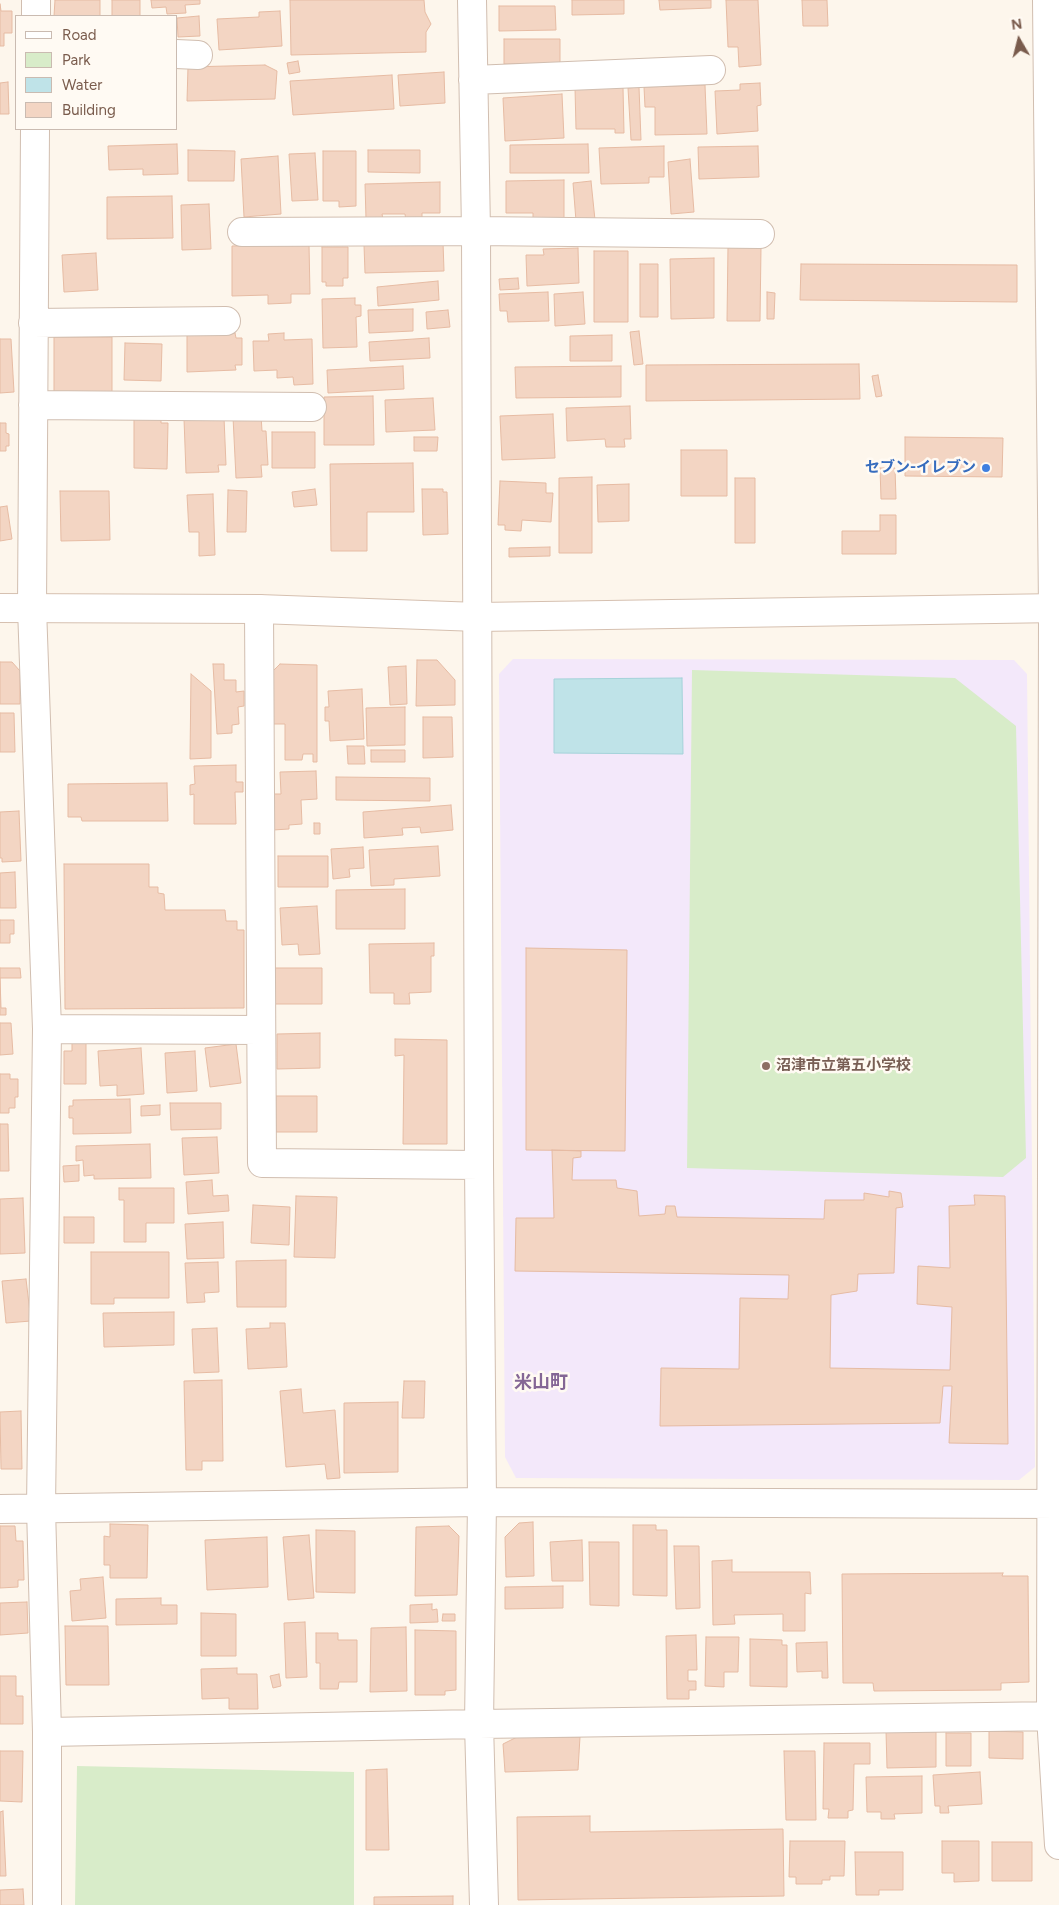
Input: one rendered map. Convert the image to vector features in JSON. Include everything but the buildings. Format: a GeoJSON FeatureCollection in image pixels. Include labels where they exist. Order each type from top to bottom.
{"type":"FeatureCollection","features":[{"type":"Feature","properties":{"kind":"street"},"geometry":{"type":"LineString","coordinates":[[36,0],[36,15]]}},
{"type":"Feature","properties":{"kind":"street"},"geometry":{"type":"LineString","coordinates":[[472,0],[476,231],[482,1502],[479,1724],[484,1905]]}},
{"type":"Feature","properties":{"kind":"street"},"geometry":{"type":"LineString","coordinates":[[1047,0],[1056,608],[1055,1716],[1059,1845]]}},
{"type":"Feature","properties":{"kind":"street"},"geometry":{"type":"LineString","coordinates":[[473,80],[711,70]]}},
{"type":"Feature","properties":{"kind":"street"},"geometry":{"type":"LineString","coordinates":[[35,130],[32,608],[47,1029],[41,1508],[47,1732],[47,1905]]}},
{"type":"Feature","properties":{"kind":"street"},"geometry":{"type":"LineString","coordinates":[[242,232],[476,231],[760,234]]}},
{"type":"Feature","properties":{"kind":"street"},"geometry":{"type":"LineString","coordinates":[[33,323],[226,322]]}},
{"type":"Feature","properties":{"kind":"street"},"geometry":{"type":"LineString","coordinates":[[33,405],[312,407]]}},
{"type":"Feature","properties":{"kind":"street"},"geometry":{"type":"LineString","coordinates":[[0,608],[259,609],[478,617],[1056,608]]}},
{"type":"Feature","properties":{"kind":"street"},"geometry":{"type":"LineString","coordinates":[[259,609],[262,1163],[479,1165]]}},
{"type":"Feature","properties":{"kind":"street"},"geometry":{"type":"LineString","coordinates":[[47,1029],[261,1030]]}},
{"type":"Feature","properties":{"kind":"street"},"geometry":{"type":"LineString","coordinates":[[0,1509],[482,1502],[1055,1504]]}},
{"type":"Feature","properties":{"kind":"street"},"geometry":{"type":"LineString","coordinates":[[47,1732],[1055,1716]]}},
{"type":"Feature","properties":{"kind":"shaded area","name":"沼津市立第五小学校"},"geometry":{"type":"Polygon","coordinates":[[[513,659],[1014,660],[1027,674],[1035,1467],[1019,1480],[516,1478],[505,1457],[499,674],[513,659]]]}},
{"type":"Feature","properties":{"kind":"green space"},"geometry":{"type":"Polygon","coordinates":[[[692,670],[955,678],[1016,726],[1026,1158],[1003,1177],[687,1168],[692,670]]]}},
{"type":"Feature","properties":{"kind":"green space"},"geometry":{"type":"Polygon","coordinates":[[[77,1766],[354,1772],[354,1905],[75,1905],[77,1766]]]}},
{"type":"Feature","properties":{"kind":"water"},"geometry":{"type":"Polygon","coordinates":[[[682,678],[683,754],[554,753],[554,679],[682,678]]]}},
{"type":"Feature","properties":{"kind":"place","name":"セブン-イレブン"},"geometry":{"type":"Point","coordinates":[986,468]}},
{"type":"Feature","properties":{"kind":"place","name":"沼津市立第五小学校"},"geometry":{"type":"Point","coordinates":[766,1066]}},
{"type":"Feature","properties":{"kind":"district","name":"米山町"},"geometry":{"type":"Point","coordinates":[541,1383]}}]}
